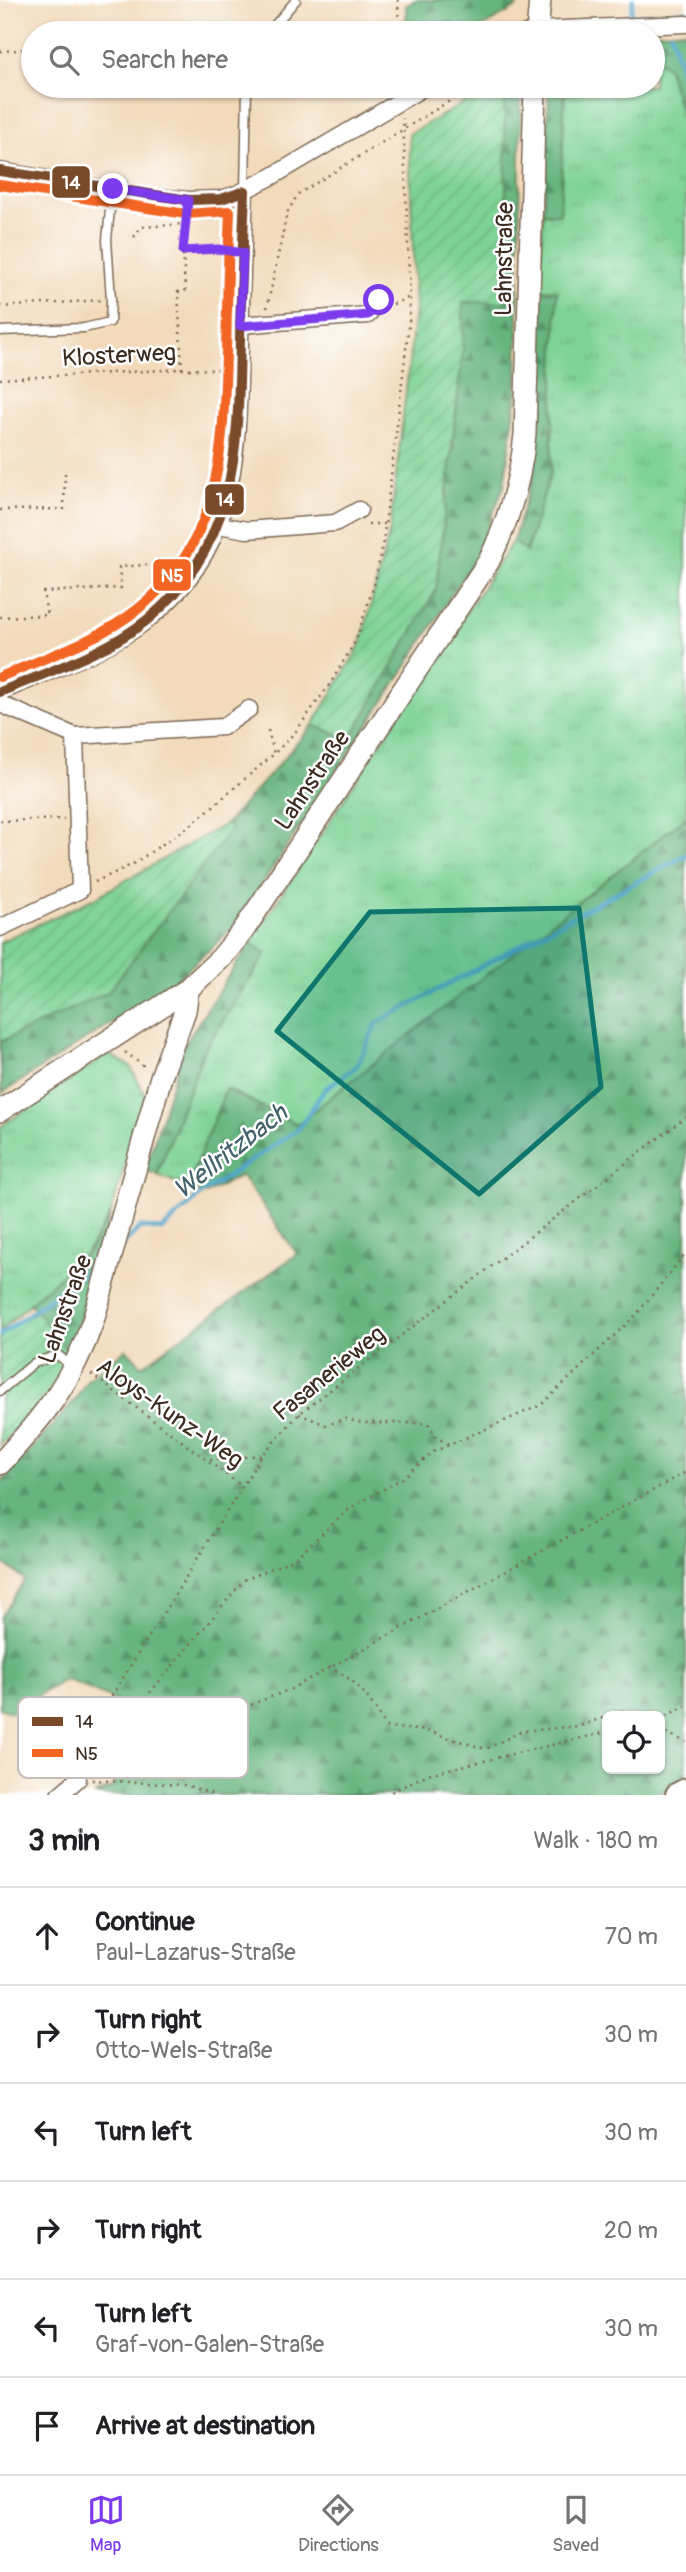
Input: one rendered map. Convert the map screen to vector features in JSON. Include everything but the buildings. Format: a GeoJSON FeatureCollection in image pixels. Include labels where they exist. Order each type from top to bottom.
{"type":"FeatureCollection","features":[{"type":"Feature","properties":{"kind":"main road"},"geometry":{"type":"LineString","coordinates":[[536,21],[540,0]]}},
{"type":"Feature","properties":{"kind":"main road","name":"Lahnstraße"},"geometry":{"type":"LineString","coordinates":[[0,1464],[51,1404],[75,1369],[106,1277],[161,1077],[183,1019],[188,989],[221,958],[243,931],[478,579],[506,522],[517,486],[526,434],[535,98]]}},
{"type":"Feature","properties":{"kind":"main road"},"geometry":{"type":"LineString","coordinates":[[0,1111],[188,989]]}},
{"type":"Feature","properties":{"kind":"main road"},"geometry":{"type":"LineString","coordinates":[[678,1795],[686,1791]]}},
{"type":"Feature","properties":{"kind":"street"},"geometry":{"type":"LineString","coordinates":[[665,25],[686,24]]}},
{"type":"Feature","properties":{"kind":"street"},"geometry":{"type":"LineString","coordinates":[[0,171],[188,200],[221,199],[245,191],[405,98]]}},
{"type":"Feature","properties":{"kind":"street"},"geometry":{"type":"LineString","coordinates":[[0,692],[130,632],[163,607],[201,560],[219,525],[233,472],[245,191]]}},
{"type":"Feature","properties":{"kind":"street"},"geometry":{"type":"LineString","coordinates":[[240,326],[368,315],[379,300]]}},
{"type":"Feature","properties":{"kind":"street"},"geometry":{"type":"LineString","coordinates":[[219,525],[247,530],[335,523],[359,510]]}},
{"type":"Feature","properties":{"kind":"street"},"geometry":{"type":"LineString","coordinates":[[0,704],[75,736],[223,727],[249,709]]}},
{"type":"Feature","properties":{"kind":"street"},"geometry":{"type":"LineString","coordinates":[[0,929],[80,890],[75,736]]}},
{"type":"Feature","properties":{"kind":"street"},"geometry":{"type":"LineString","coordinates":[[59,1795],[78,1779]]}},
{"type":"Feature","properties":{"kind":"lane"},"geometry":{"type":"LineString","coordinates":[[278,21],[296,0]]}},
{"type":"Feature","properties":{"kind":"lane"},"geometry":{"type":"LineString","coordinates":[[245,191],[247,98]]}},
{"type":"Feature","properties":{"kind":"lane"},"geometry":{"type":"LineString","coordinates":[[0,331],[84,328],[110,322],[107,240],[113,189]]}},
{"type":"Feature","properties":{"kind":"lane"},"geometry":{"type":"LineString","coordinates":[[0,1391],[34,1363],[58,1355],[75,1369]]}},
{"type":"Feature","properties":{"kind":"path"},"geometry":{"type":"LineString","coordinates":[[398,0],[399,21]]}},
{"type":"Feature","properties":{"kind":"path"},"geometry":{"type":"LineString","coordinates":[[0,51],[21,50]]}},
{"type":"Feature","properties":{"kind":"path"},"geometry":{"type":"LineString","coordinates":[[264,324],[287,213],[298,194],[454,98]]}},
{"type":"Feature","properties":{"kind":"path"},"geometry":{"type":"LineString","coordinates":[[182,369],[178,292],[185,292],[183,251],[188,200]]}},
{"type":"Feature","properties":{"kind":"path"},"geometry":{"type":"LineString","coordinates":[[134,237],[141,227],[185,224]]}},
{"type":"Feature","properties":{"kind":"path"},"geometry":{"type":"LineString","coordinates":[[183,251],[218,249],[243,253]]}},
{"type":"Feature","properties":{"kind":"path"},"geometry":{"type":"LineString","coordinates":[[0,307],[111,299]]}},
{"type":"Feature","properties":{"kind":"path","name":"Klosterweg"},"geometry":{"type":"LineString","coordinates":[[0,379],[182,369],[239,370]]}},
{"type":"Feature","properties":{"kind":"path"},"geometry":{"type":"LineString","coordinates":[[0,510],[64,509],[65,473]]}},
{"type":"Feature","properties":{"kind":"path"},"geometry":{"type":"LineString","coordinates":[[0,617],[47,615],[43,592],[121,588],[120,567],[201,560]]}},
{"type":"Feature","properties":{"kind":"path"},"geometry":{"type":"LineString","coordinates":[[268,730],[274,754]]}},
{"type":"Feature","properties":{"kind":"path"},"geometry":{"type":"LineString","coordinates":[[0,821],[78,818]]}},
{"type":"Feature","properties":{"kind":"path"},"geometry":{"type":"LineString","coordinates":[[119,1048],[161,1077]]}},
{"type":"Feature","properties":{"kind":"path","name":"Fasanerieweg"},"geometry":{"type":"LineString","coordinates":[[111,1697],[262,1455],[299,1414],[686,1117]]}},
{"type":"Feature","properties":{"kind":"path"},"geometry":{"type":"LineString","coordinates":[[149,1697],[244,1580],[295,1559],[352,1507],[402,1478],[433,1452],[541,1405],[636,1315],[686,1253]]}},
{"type":"Feature","properties":{"kind":"path","name":"Aloys-Kunz-Weg"},"geometry":{"type":"LineString","coordinates":[[75,1369],[95,1375],[244,1487]]}},
{"type":"Feature","properties":{"kind":"path"},"geometry":{"type":"LineString","coordinates":[[299,1414],[326,1425],[346,1419],[361,1423],[428,1423],[436,1437],[450,1445]]}},
{"type":"Feature","properties":{"kind":"path"},"geometry":{"type":"LineString","coordinates":[[208,1460],[262,1455]]}},
{"type":"Feature","properties":{"kind":"path"},"geometry":{"type":"LineString","coordinates":[[248,1706],[291,1689],[686,1472]]}},
{"type":"Feature","properties":{"kind":"path"},"geometry":{"type":"LineString","coordinates":[[329,1667],[348,1676],[372,1702],[386,1727],[427,1731],[485,1749],[522,1731],[580,1726],[602,1718]]}},
{"type":"Feature","properties":{"kind":"path"},"geometry":{"type":"LineString","coordinates":[[665,1716],[686,1706]]}},
{"type":"Feature","properties":{"kind":"path"},"geometry":{"type":"LineString","coordinates":[[665,1732],[686,1742]]}},
{"type":"Feature","properties":{"kind":"path"},"geometry":{"type":"LineString","coordinates":[[385,1795],[428,1774],[602,1733]]}},
{"type":"Feature","properties":{"kind":"path"},"geometry":{"type":"LineString","coordinates":[[78,1779],[82,1778]]}},
{"type":"Feature","properties":{"kind":"path"},"geometry":{"type":"LineString","coordinates":[[78,1779],[185,1785],[216,1795]]}},
{"type":"Feature","properties":{"kind":"highlighted area"},"geometry":{"type":"Polygon","coordinates":[[[579,908],[601,1087],[479,1194],[277,1031],[370,912],[579,908]]]}},
{"type":"Feature","properties":{"kind":"green space"},"geometry":{"type":"Polygon","coordinates":[[[415,0],[521,0],[515,8],[493,21],[407,21],[406,6],[415,0]]]}},
{"type":"Feature","properties":{"kind":"green space"},"geometry":{"type":"Polygon","coordinates":[[[686,30],[686,132],[668,68],[665,66],[665,32],[686,30]]]}},
{"type":"Feature","properties":{"kind":"green space"},"geometry":{"type":"Polygon","coordinates":[[[665,66],[668,68],[686,132],[686,817],[297,1124],[227,1089],[187,1187],[157,1175],[204,1050],[266,954],[250,943],[513,541],[526,551],[557,291],[540,290],[543,213],[560,214],[565,98],[665,98],[665,66]]]}},
{"type":"Feature","properties":{"kind":"green space"},"geometry":{"type":"Polygon","coordinates":[[[473,98],[504,98],[508,302],[463,302],[463,348],[436,590],[350,739],[313,725],[361,644],[390,529],[415,311],[409,134],[473,98]]]}},
{"type":"Feature","properties":{"kind":"green space"},"geometry":{"type":"Polygon","coordinates":[[[504,98],[521,98],[517,394],[504,486],[476,556],[412,658],[232,929],[169,986],[2,1093],[0,1042],[108,992],[231,828],[227,823],[313,725],[350,739],[436,590],[463,348],[463,301],[508,302],[504,98]]]}},
{"type":"Feature","properties":{"kind":"green space"},"geometry":{"type":"Polygon","coordinates":[[[548,98],[565,98],[560,214],[543,213],[548,98]]]}},
{"type":"Feature","properties":{"kind":"green space"},"geometry":{"type":"Polygon","coordinates":[[[540,290],[557,291],[551,472],[526,552],[513,541],[535,470],[540,290]]]}},
{"type":"Feature","properties":{"kind":"green space"},"geometry":{"type":"Polygon","coordinates":[[[686,817],[686,1781],[656,1795],[94,1795],[116,1785],[109,1778],[248,1778],[248,1697],[107,1697],[66,1679],[36,1697],[18,1697],[18,1708],[11,1712],[0,1708],[0,1618],[25,1580],[0,1560],[0,1484],[76,1399],[87,1380],[126,1349],[142,1366],[297,1254],[241,1175],[206,1194],[187,1187],[226,1089],[297,1124],[686,817]]]}},
{"type":"Feature","properties":{"kind":"green space"},"geometry":{"type":"Polygon","coordinates":[[[227,823],[231,829],[108,992],[0,1042],[0,942],[91,900],[227,823]]]}},
{"type":"Feature","properties":{"kind":"green space"},"geometry":{"type":"Polygon","coordinates":[[[250,943],[266,954],[204,1050],[157,1175],[145,1170],[185,1043],[250,943]]]}},
{"type":"Feature","properties":{"kind":"green space"},"geometry":{"type":"Polygon","coordinates":[[[108,1054],[130,1066],[145,1095],[111,1213],[86,1253],[0,1331],[0,1127],[108,1054]]]}},
{"type":"Feature","properties":{"kind":"green space"},"geometry":{"type":"Polygon","coordinates":[[[111,1213],[69,1355],[30,1303],[89,1251],[111,1213]]]}},
{"type":"Feature","properties":{"kind":"green space"},"geometry":{"type":"Polygon","coordinates":[[[35,1309],[68,1352],[60,1382],[0,1446],[0,1335],[35,1309]]]}},
{"type":"Feature","properties":{"kind":"waterway"},"geometry":{"type":"LineString","coordinates":[[633,0],[631,17],[686,11]]}},
{"type":"Feature","properties":{"kind":"waterway"},"geometry":{"type":"LineString","coordinates":[[671,33],[686,90]]}},
{"type":"Feature","properties":{"kind":"waterway","name":"Wellritzbach"},"geometry":{"type":"LineString","coordinates":[[122,1246],[140,1227],[162,1230],[201,1194],[297,1130],[326,1088],[357,1066],[377,1023],[686,855]]}},
{"type":"Feature","properties":{"kind":"waterway","name":"Wellritzbach"},"geometry":{"type":"LineString","coordinates":[[0,1335],[101,1261]]}},
{"type":"Feature","properties":{"kind":"transit line","name":"14"},"geometry":{"type":"LineString","coordinates":[[0,171],[188,200],[221,199],[245,191]]}},
{"type":"Feature","properties":{"kind":"transit line","name":"N5"},"geometry":{"type":"LineString","coordinates":[[0,185],[186,214],[230,211],[223,426],[212,494],[202,525],[186,555],[165,583],[138,609],[89,639],[0,677]]}},
{"type":"Feature","properties":{"kind":"transit line","name":"14"},"geometry":{"type":"LineString","coordinates":[[0,692],[95,652],[131,632],[177,591],[200,560],[216,527],[234,456],[245,191]]}},
{"type":"Feature","properties":{"kind":"route"},"geometry":{"type":"LineString","coordinates":[[113,189],[188,200],[183,251],[218,249],[243,253],[240,326],[368,315],[379,300]]}}]}
